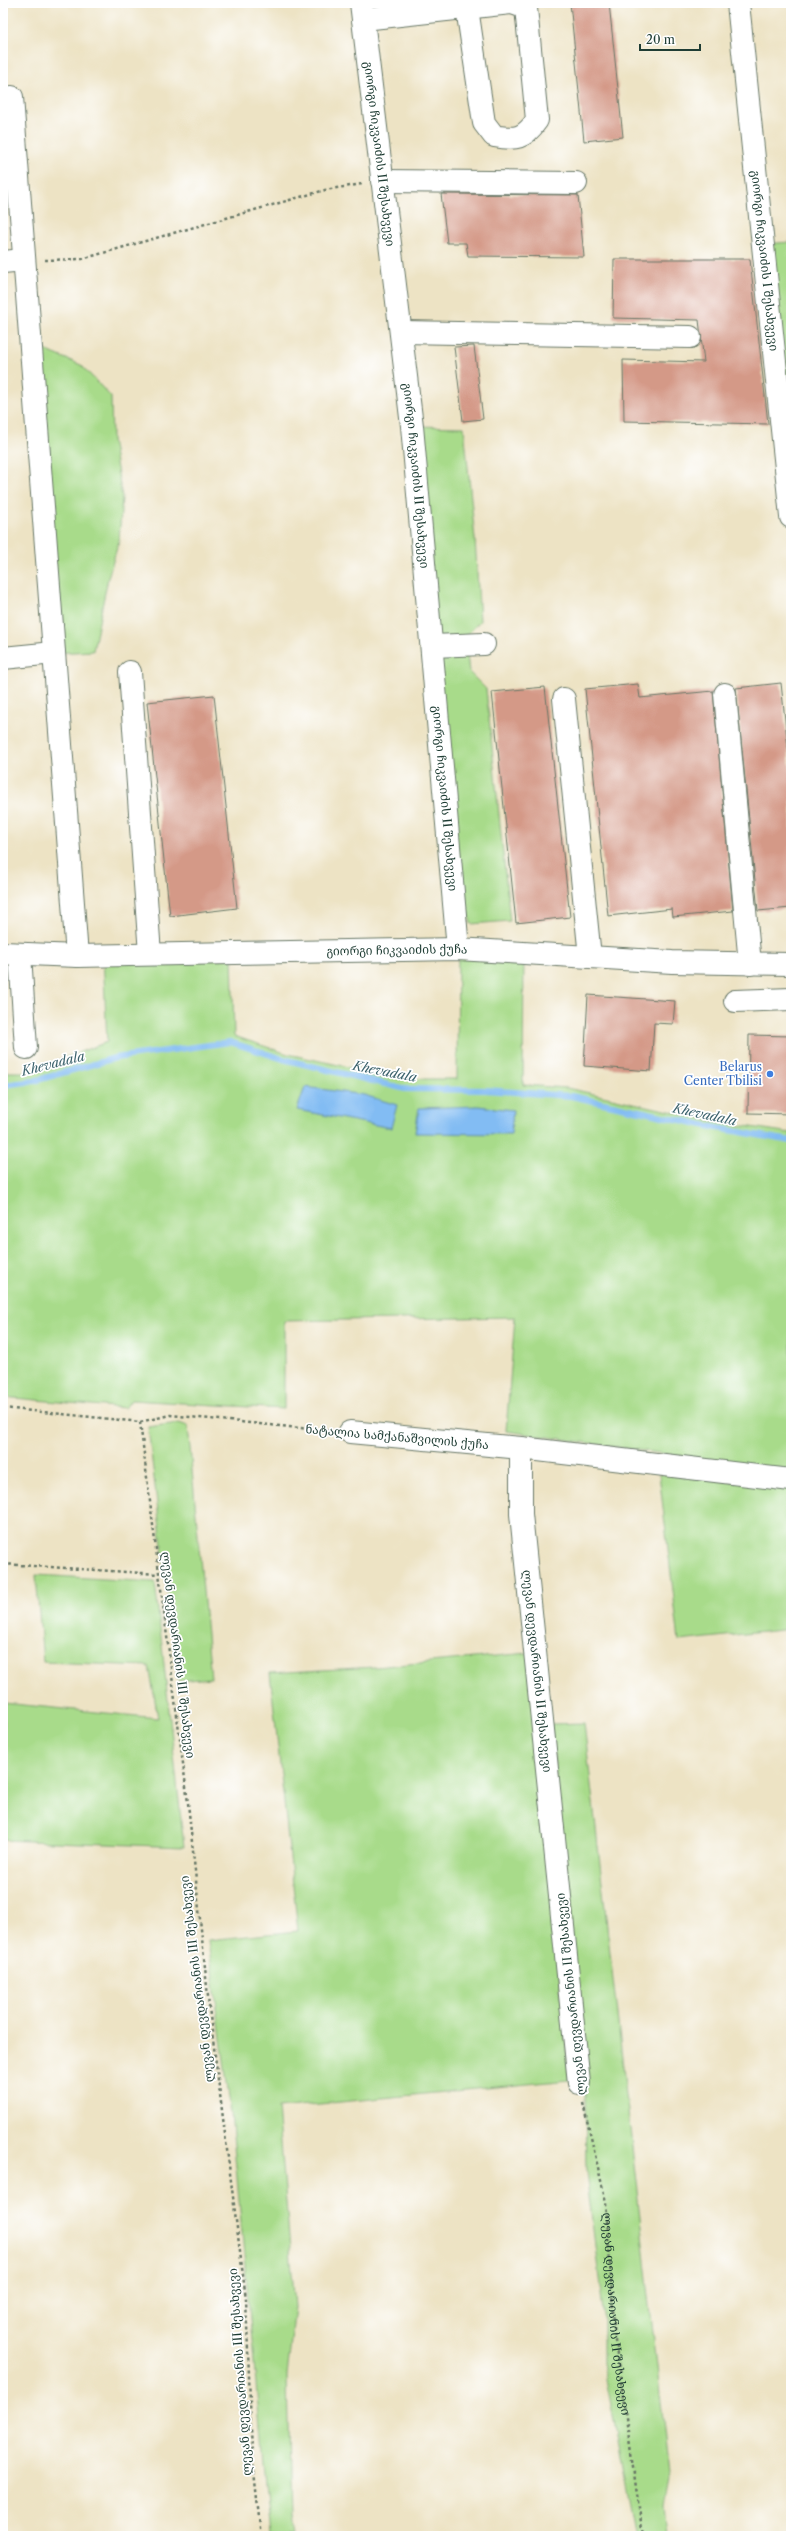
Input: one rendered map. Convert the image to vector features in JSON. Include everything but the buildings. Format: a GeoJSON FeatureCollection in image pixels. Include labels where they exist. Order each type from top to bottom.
{"type":"FeatureCollection","features":[{"type":"Feature","properties":{"kind":"street"},"geometry":{"type":"LineString","coordinates":[[362,11],[467,8],[511,3],[526,8],[537,120],[528,133],[510,139],[494,136],[484,123],[467,8]]}},
{"type":"Feature","properties":{"kind":"street","name":"გიორგი ჩიკვაიძის I შესახვევი"},"geometry":{"type":"LineString","coordinates":[[738,3],[791,518]]}},
{"type":"Feature","properties":{"kind":"street","name":"გიორგი ჩიკვაიძის II შესახვევი"},"geometry":{"type":"LineString","coordinates":[[362,11],[412,426],[458,949]]}},
{"type":"Feature","properties":{"kind":"street"},"geometry":{"type":"LineString","coordinates":[[12,97],[13,261],[54,653],[77,956]]}},
{"type":"Feature","properties":{"kind":"street"},"geometry":{"type":"LineString","coordinates":[[382,181],[576,183]]}},
{"type":"Feature","properties":{"kind":"street"},"geometry":{"type":"LineString","coordinates":[[401,332],[690,337]]}},
{"type":"Feature","properties":{"kind":"street"},"geometry":{"type":"LineString","coordinates":[[432,646],[484,644]]}},
{"type":"Feature","properties":{"kind":"street"},"geometry":{"type":"LineString","coordinates":[[3,658],[54,653]]}},
{"type":"Feature","properties":{"kind":"street"},"geometry":{"type":"LineString","coordinates":[[130,672],[150,954]]}},
{"type":"Feature","properties":{"kind":"street"},"geometry":{"type":"LineString","coordinates":[[724,694],[750,964]]}},
{"type":"Feature","properties":{"kind":"street"},"geometry":{"type":"LineString","coordinates":[[564,699],[590,957]]}},
{"type":"Feature","properties":{"kind":"street","name":"გიორგი ჩიკვაიძის ქუჩა"},"geometry":{"type":"LineString","coordinates":[[11,953],[77,956],[458,949],[590,957],[750,964],[791,964]]}},
{"type":"Feature","properties":{"kind":"street"},"geometry":{"type":"LineString","coordinates":[[11,953],[26,1048]]}},
{"type":"Feature","properties":{"kind":"street"},"geometry":{"type":"LineString","coordinates":[[735,1001],[787,1001],[791,999]]}},
{"type":"Feature","properties":{"kind":"street","name":"ნატალია სამქანაშვილის ქუჩა"},"geometry":{"type":"LineString","coordinates":[[350,1432],[521,1448],[791,1480]]}},
{"type":"Feature","properties":{"kind":"street","name":"ლევან დევდარიანის II შესახვევი"},"geometry":{"type":"LineString","coordinates":[[521,1448],[522,1521],[579,2083]]}},
{"type":"Feature","properties":{"kind":"path"},"geometry":{"type":"LineString","coordinates":[[13,261],[82,259],[325,190],[382,181]]}},
{"type":"Feature","properties":{"kind":"path","name":"ნატალია სამქანაშვილის ქუჩა"},"geometry":{"type":"LineString","coordinates":[[3,1408],[140,1422],[170,1415],[350,1432]]}},
{"type":"Feature","properties":{"kind":"path","name":"ლევან დევდარიანის III შესახვევი"},"geometry":{"type":"LineString","coordinates":[[140,1422],[246,2299],[252,2445],[261,2536]]}},
{"type":"Feature","properties":{"kind":"path"},"geometry":{"type":"LineString","coordinates":[[3,1564],[158,1574]]}},
{"type":"Feature","properties":{"kind":"path","name":"ლევან დევდარიანის II შესახვევი"},"geometry":{"type":"LineString","coordinates":[[579,2083],[606,2202],[615,2341],[644,2536]]}},
{"type":"Feature","properties":{"kind":"green space"},"geometry":{"type":"Polygon","coordinates":[[[791,242],[791,517],[763,244],[791,242]]]}},
{"type":"Feature","properties":{"kind":"green space"},"geometry":{"type":"Polygon","coordinates":[[[30,344],[81,365],[111,397],[112,440],[122,497],[119,541],[108,578],[93,651],[54,653],[30,344]]]}},
{"type":"Feature","properties":{"kind":"green space"},"geometry":{"type":"Polygon","coordinates":[[[412,426],[464,427],[475,539],[480,621],[465,637],[469,672],[486,689],[510,921],[471,924],[447,822],[412,426]]]}},
{"type":"Feature","properties":{"kind":"green space"},"geometry":{"type":"Polygon","coordinates":[[[458,949],[524,953],[523,1085],[567,1088],[718,1122],[791,1133],[791,1472],[506,1431],[515,1317],[284,1321],[284,1409],[131,1400],[125,1408],[3,1397],[3,1072],[26,1072],[107,1042],[103,955],[232,953],[234,1036],[288,1054],[403,1079],[457,1079],[458,949]]]}},
{"type":"Feature","properties":{"kind":"green space"},"geometry":{"type":"Polygon","coordinates":[[[179,1423],[188,1426],[211,1678],[178,1681],[148,1427],[179,1423]]]}},
{"type":"Feature","properties":{"kind":"green space"},"geometry":{"type":"Polygon","coordinates":[[[659,1474],[791,1488],[791,1629],[679,1641],[659,1474]]]}},
{"type":"Feature","properties":{"kind":"green space"},"geometry":{"type":"Polygon","coordinates":[[[36,1575],[155,1582],[184,1847],[3,1840],[3,1703],[158,1718],[149,1666],[43,1662],[36,1575]]]}},
{"type":"Feature","properties":{"kind":"green space"},"geometry":{"type":"Polygon","coordinates":[[[529,1653],[569,2080],[278,2108],[295,2307],[287,2375],[290,2520],[293,2536],[270,2536],[231,2113],[208,1940],[298,1931],[270,1673],[375,1667],[529,1653]]]}},
{"type":"Feature","properties":{"kind":"green space"},"geometry":{"type":"Polygon","coordinates":[[[584,1723],[669,2473],[663,2505],[666,2536],[636,2536],[603,2363],[603,2311],[586,2172],[585,2086],[551,1724],[584,1723]]]}},
{"type":"Feature","properties":{"kind":"water"},"geometry":{"type":"Polygon","coordinates":[[[305,1087],[364,1095],[397,1105],[391,1128],[297,1110],[305,1087]]]}},
{"type":"Feature","properties":{"kind":"water"},"geometry":{"type":"Polygon","coordinates":[[[478,1106],[513,1110],[511,1134],[415,1133],[419,1108],[478,1106]]]}},
{"type":"Feature","properties":{"kind":"waterway","name":"Khevadala"},"geometry":{"type":"LineString","coordinates":[[3,1085],[34,1081],[115,1058],[230,1042],[283,1059],[405,1089],[485,1090],[571,1096],[717,1128],[791,1141]]}},
{"type":"Feature","properties":{"kind":"place","name":"Belarus Center Tbilisi"},"geometry":{"type":"Point","coordinates":[770,1074]}}]}
